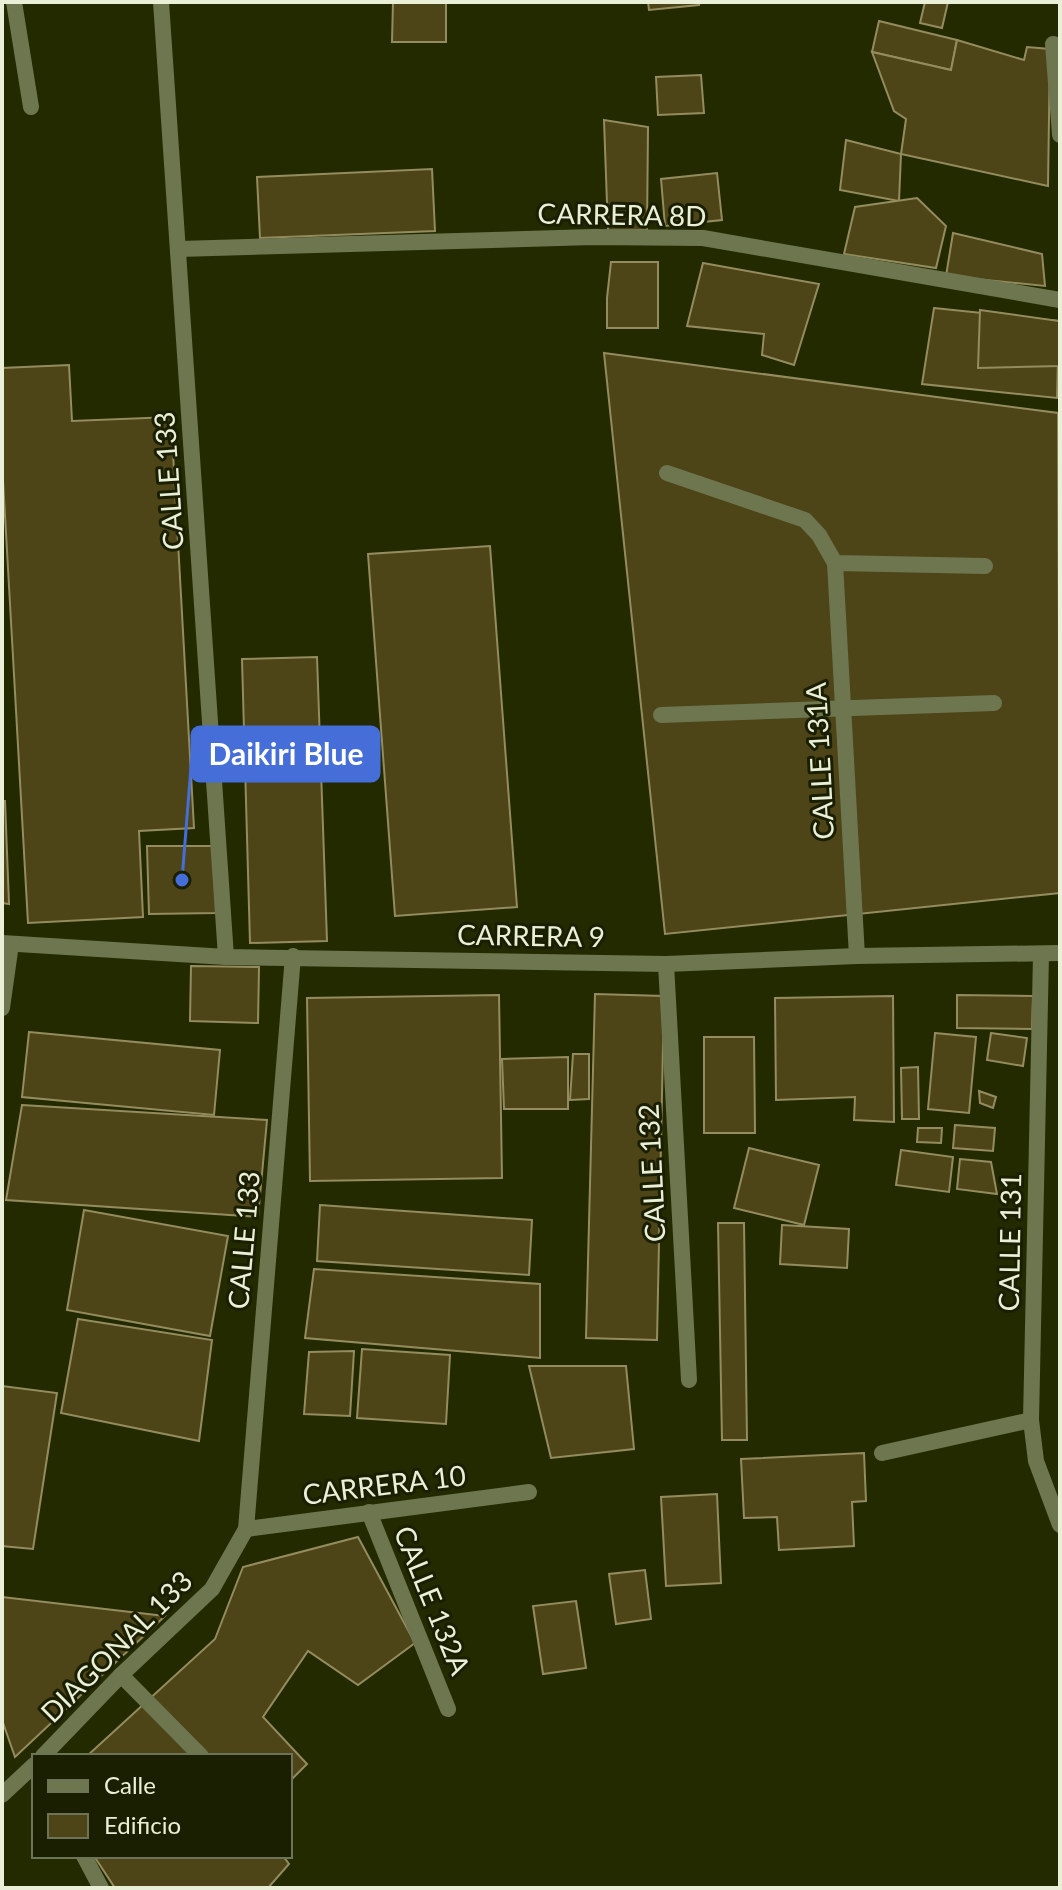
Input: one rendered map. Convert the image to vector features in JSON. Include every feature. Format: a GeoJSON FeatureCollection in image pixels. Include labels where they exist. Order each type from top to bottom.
{"type":"FeatureCollection","features":[{"type":"Feature","properties":{"kind":"street"},"geometry":{"type":"LineString","coordinates":[[14,2],[31,107]]}},
{"type":"Feature","properties":{"kind":"street","name":"CALLE 133"},"geometry":{"type":"LineString","coordinates":[[161,2],[226,957]]}},
{"type":"Feature","properties":{"kind":"street"},"geometry":{"type":"LineString","coordinates":[[1057,45],[1060,135]]}},
{"type":"Feature","properties":{"kind":"street","name":"CARRERA 8D"},"geometry":{"type":"LineString","coordinates":[[179,249],[593,237],[703,238],[1060,300]]}},
{"type":"Feature","properties":{"kind":"street"},"geometry":{"type":"LineString","coordinates":[[667,473],[805,520],[819,535],[835,563],[985,566]]}},
{"type":"Feature","properties":{"kind":"street","name":"CALLE 131A"},"geometry":{"type":"LineString","coordinates":[[835,563],[857,956]]}},
{"type":"Feature","properties":{"kind":"street"},"geometry":{"type":"LineString","coordinates":[[661,715],[994,703]]}},
{"type":"Feature","properties":{"kind":"street"},"geometry":{"type":"LineString","coordinates":[[2,1008],[6,944]]}},
{"type":"Feature","properties":{"kind":"street","name":"CARRERA 9"},"geometry":{"type":"LineString","coordinates":[[6,944],[226,957],[666,964],[857,956],[1060,953]]}},
{"type":"Feature","properties":{"kind":"street","name":"CALLE 131"},"geometry":{"type":"LineString","coordinates":[[1041,955],[1031,1420],[1036,1461],[1060,1525]]}},
{"type":"Feature","properties":{"kind":"street","name":"CALLE 133"},"geometry":{"type":"LineString","coordinates":[[246,1529],[293,956]]}},
{"type":"Feature","properties":{"kind":"street","name":"CALLE 132"},"geometry":{"type":"LineString","coordinates":[[666,964],[689,1380]]}},
{"type":"Feature","properties":{"kind":"street"},"geometry":{"type":"LineString","coordinates":[[882,1453],[1031,1420]]}},
{"type":"Feature","properties":{"kind":"street","name":"CARRERA 10"},"geometry":{"type":"LineString","coordinates":[[246,1529],[529,1492]]}},
{"type":"Feature","properties":{"kind":"street","name":"CALLE 132A"},"geometry":{"type":"LineString","coordinates":[[369,1512],[448,1709]]}},
{"type":"Feature","properties":{"kind":"street","name":"DIAGONAL 133"},"geometry":{"type":"LineString","coordinates":[[45,1754],[121,1675],[212,1589],[246,1529]]}},
{"type":"Feature","properties":{"kind":"street"},"geometry":{"type":"LineString","coordinates":[[121,1675],[199,1754]]}},
{"type":"Feature","properties":{"kind":"street"},"geometry":{"type":"LineString","coordinates":[[3,1787],[29,1770]]}},
{"type":"Feature","properties":{"kind":"street"},"geometry":{"type":"LineString","coordinates":[[85,1858],[101,1888]]}},
{"type":"Feature","properties":{"kind":"building"},"geometry":{"type":"Polygon","coordinates":[[[393,2],[446,2],[446,42],[392,42],[393,2]]]}},
{"type":"Feature","properties":{"kind":"building"},"geometry":{"type":"Polygon","coordinates":[[[648,2],[700,2],[699,5],[649,10],[648,2]]]}},
{"type":"Feature","properties":{"kind":"building"},"geometry":{"type":"Polygon","coordinates":[[[925,2],[948,2],[942,28],[920,23],[925,2]]]}},
{"type":"Feature","properties":{"kind":"building"},"geometry":{"type":"Polygon","coordinates":[[[879,21],[957,40],[951,70],[872,52],[879,21]]]}},
{"type":"Feature","properties":{"kind":"building"},"geometry":{"type":"Polygon","coordinates":[[[957,40],[1024,60],[1027,47],[1050,49],[1048,186],[901,154],[906,119],[894,111],[872,52],[951,70],[957,40]]]}},
{"type":"Feature","properties":{"kind":"building"},"geometry":{"type":"Polygon","coordinates":[[[701,75],[704,113],[658,115],[656,77],[701,75]]]}},
{"type":"Feature","properties":{"kind":"building"},"geometry":{"type":"Polygon","coordinates":[[[604,120],[648,127],[647,230],[608,231],[604,120]]]}},
{"type":"Feature","properties":{"kind":"building"},"geometry":{"type":"Polygon","coordinates":[[[846,140],[901,154],[899,201],[840,190],[846,140]]]}},
{"type":"Feature","properties":{"kind":"building"},"geometry":{"type":"Polygon","coordinates":[[[432,169],[435,231],[260,238],[257,177],[432,169]]]}},
{"type":"Feature","properties":{"kind":"building"},"geometry":{"type":"Polygon","coordinates":[[[717,173],[722,220],[665,226],[661,179],[717,173]]]}},
{"type":"Feature","properties":{"kind":"building"},"geometry":{"type":"Polygon","coordinates":[[[917,198],[946,226],[936,268],[844,254],[855,207],[917,198]]]}},
{"type":"Feature","properties":{"kind":"building"},"geometry":{"type":"Polygon","coordinates":[[[953,233],[1042,254],[1045,286],[946,276],[953,233]]]}},
{"type":"Feature","properties":{"kind":"building"},"geometry":{"type":"Polygon","coordinates":[[[611,262],[658,262],[658,328],[607,328],[611,262]]]}},
{"type":"Feature","properties":{"kind":"building"},"geometry":{"type":"Polygon","coordinates":[[[703,263],[819,284],[794,365],[762,355],[764,334],[687,326],[703,263]]]}},
{"type":"Feature","properties":{"kind":"building"},"geometry":{"type":"Polygon","coordinates":[[[934,308],[1059,321],[1057,398],[922,384],[934,308]]]}},
{"type":"Feature","properties":{"kind":"building"},"geometry":{"type":"Polygon","coordinates":[[[980,310],[1059,321],[1060,366],[978,368],[980,310]]]}},
{"type":"Feature","properties":{"kind":"building"},"geometry":{"type":"Polygon","coordinates":[[[604,353],[1058,413],[1060,893],[665,934],[604,353]]]}},
{"type":"Feature","properties":{"kind":"building"},"geometry":{"type":"Polygon","coordinates":[[[69,365],[72,421],[171,417],[194,828],[139,831],[143,917],[28,923],[2,462],[2,368],[69,365]]]}},
{"type":"Feature","properties":{"kind":"building"},"geometry":{"type":"Polygon","coordinates":[[[490,546],[517,907],[395,916],[368,554],[490,546]]]}},
{"type":"Feature","properties":{"kind":"building"},"geometry":{"type":"Polygon","coordinates":[[[317,657],[327,941],[250,943],[242,659],[317,657]]]}},
{"type":"Feature","properties":{"kind":"building"},"geometry":{"type":"Polygon","coordinates":[[[2,801],[5,801],[9,904],[2,903],[2,801]]]}},
{"type":"Feature","properties":{"kind":"building"},"geometry":{"type":"Polygon","coordinates":[[[147,846],[215,846],[216,913],[149,914],[147,846]]]}},
{"type":"Feature","properties":{"kind":"building"},"geometry":{"type":"Polygon","coordinates":[[[191,966],[259,967],[258,1023],[190,1021],[191,966]]]}},
{"type":"Feature","properties":{"kind":"building"},"geometry":{"type":"Polygon","coordinates":[[[595,994],[664,996],[657,1340],[586,1338],[595,994]]]}},
{"type":"Feature","properties":{"kind":"building"},"geometry":{"type":"Polygon","coordinates":[[[499,995],[502,1178],[310,1181],[307,998],[499,995]]]}},
{"type":"Feature","properties":{"kind":"building"},"geometry":{"type":"Polygon","coordinates":[[[957,995],[1033,996],[1032,1029],[957,1028],[957,995]]]}},
{"type":"Feature","properties":{"kind":"building"},"geometry":{"type":"Polygon","coordinates":[[[893,996],[894,1122],[854,1120],[855,1097],[776,1100],[775,998],[893,996]]]}},
{"type":"Feature","properties":{"kind":"building"},"geometry":{"type":"Polygon","coordinates":[[[29,1032],[220,1050],[214,1115],[22,1097],[29,1032]]]}},
{"type":"Feature","properties":{"kind":"building"},"geometry":{"type":"Polygon","coordinates":[[[935,1033],[976,1037],[969,1113],[928,1109],[935,1033]]]}},
{"type":"Feature","properties":{"kind":"building"},"geometry":{"type":"Polygon","coordinates":[[[991,1033],[1027,1038],[1023,1066],[987,1060],[991,1033]]]}},
{"type":"Feature","properties":{"kind":"building"},"geometry":{"type":"Polygon","coordinates":[[[704,1037],[754,1037],[755,1133],[704,1133],[704,1037]]]}},
{"type":"Feature","properties":{"kind":"building"},"geometry":{"type":"Polygon","coordinates":[[[573,1054],[589,1054],[589,1099],[570,1100],[573,1054]]]}},
{"type":"Feature","properties":{"kind":"building"},"geometry":{"type":"Polygon","coordinates":[[[568,1057],[568,1109],[504,1109],[502,1059],[568,1057]]]}},
{"type":"Feature","properties":{"kind":"building"},"geometry":{"type":"Polygon","coordinates":[[[918,1067],[919,1119],[902,1119],[901,1068],[918,1067]]]}},
{"type":"Feature","properties":{"kind":"building"},"geometry":{"type":"Polygon","coordinates":[[[979,1091],[996,1097],[993,1108],[980,1103],[979,1091]]]}},
{"type":"Feature","properties":{"kind":"building"},"geometry":{"type":"Polygon","coordinates":[[[22,1105],[267,1120],[258,1217],[6,1200],[22,1105]]]}},
{"type":"Feature","properties":{"kind":"building"},"geometry":{"type":"Polygon","coordinates":[[[955,1125],[995,1128],[993,1151],[953,1148],[955,1125]]]}},
{"type":"Feature","properties":{"kind":"building"},"geometry":{"type":"Polygon","coordinates":[[[918,1128],[942,1128],[941,1143],[917,1142],[918,1128]]]}},
{"type":"Feature","properties":{"kind":"building"},"geometry":{"type":"Polygon","coordinates":[[[749,1148],[819,1165],[804,1225],[734,1208],[749,1148]]]}},
{"type":"Feature","properties":{"kind":"building"},"geometry":{"type":"Polygon","coordinates":[[[901,1150],[953,1157],[949,1192],[896,1185],[901,1150]]]}},
{"type":"Feature","properties":{"kind":"building"},"geometry":{"type":"Polygon","coordinates":[[[960,1159],[991,1162],[997,1194],[957,1189],[960,1159]]]}},
{"type":"Feature","properties":{"kind":"building"},"geometry":{"type":"Polygon","coordinates":[[[320,1205],[532,1220],[529,1275],[317,1261],[320,1205]]]}},
{"type":"Feature","properties":{"kind":"building"},"geometry":{"type":"Polygon","coordinates":[[[84,1210],[228,1236],[210,1336],[67,1310],[84,1210]]]}},
{"type":"Feature","properties":{"kind":"building"},"geometry":{"type":"Polygon","coordinates":[[[718,1223],[744,1223],[747,1440],[722,1440],[718,1223]]]}},
{"type":"Feature","properties":{"kind":"building"},"geometry":{"type":"Polygon","coordinates":[[[782,1225],[849,1229],[847,1268],[780,1264],[782,1225]]]}},
{"type":"Feature","properties":{"kind":"building"},"geometry":{"type":"Polygon","coordinates":[[[314,1269],[540,1284],[540,1358],[305,1338],[314,1269]]]}},
{"type":"Feature","properties":{"kind":"building"},"geometry":{"type":"Polygon","coordinates":[[[78,1319],[212,1340],[199,1441],[61,1413],[78,1319]]]}},
{"type":"Feature","properties":{"kind":"building"},"geometry":{"type":"Polygon","coordinates":[[[362,1349],[450,1355],[446,1424],[357,1418],[362,1349]]]}},
{"type":"Feature","properties":{"kind":"building"},"geometry":{"type":"Polygon","coordinates":[[[354,1351],[350,1416],[304,1414],[309,1352],[354,1351]]]}},
{"type":"Feature","properties":{"kind":"building"},"geometry":{"type":"Polygon","coordinates":[[[529,1366],[626,1366],[634,1449],[551,1458],[529,1366]]]}},
{"type":"Feature","properties":{"kind":"building"},"geometry":{"type":"Polygon","coordinates":[[[2,1386],[57,1393],[33,1549],[2,1546],[2,1386]]]}},
{"type":"Feature","properties":{"kind":"building"},"geometry":{"type":"Polygon","coordinates":[[[864,1453],[866,1501],[852,1502],[854,1546],[779,1550],[777,1517],[744,1518],[741,1459],[864,1453]]]}},
{"type":"Feature","properties":{"kind":"building"},"geometry":{"type":"Polygon","coordinates":[[[717,1494],[721,1583],[666,1586],[661,1497],[717,1494]]]}},
{"type":"Feature","properties":{"kind":"building"},"geometry":{"type":"Polygon","coordinates":[[[358,1537],[415,1643],[358,1685],[308,1651],[263,1717],[307,1764],[292,1779],[292,1754],[89,1754],[215,1639],[243,1567],[358,1537]]]}},
{"type":"Feature","properties":{"kind":"building"},"geometry":{"type":"Polygon","coordinates":[[[645,1570],[651,1619],[616,1624],[609,1574],[645,1570]]]}},
{"type":"Feature","properties":{"kind":"building"},"geometry":{"type":"Polygon","coordinates":[[[2,1597],[165,1616],[15,1757],[2,1720],[2,1597]]]}},
{"type":"Feature","properties":{"kind":"building"},"geometry":{"type":"Polygon","coordinates":[[[576,1601],[586,1668],[543,1674],[533,1606],[576,1601]]]}},
{"type":"Feature","properties":{"kind":"building"},"geometry":{"type":"Polygon","coordinates":[[[95,1858],[284,1858],[289,1864],[268,1888],[115,1888],[95,1858]]]}},
{"type":"Feature","properties":{"kind":"place","name":"Daikiri Blue"},"geometry":{"type":"Point","coordinates":[182,880]}}]}
